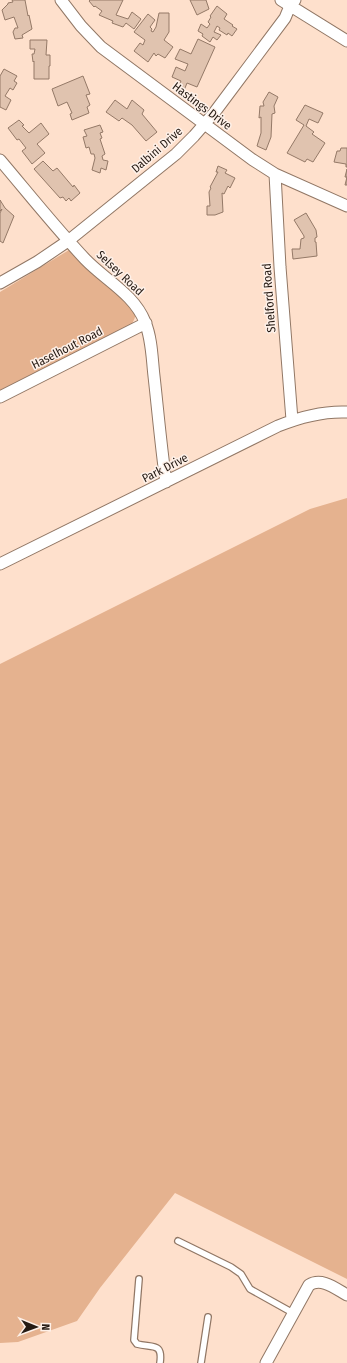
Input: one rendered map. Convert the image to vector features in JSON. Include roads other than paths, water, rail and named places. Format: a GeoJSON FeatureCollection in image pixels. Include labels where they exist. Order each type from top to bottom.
{"type":"FeatureCollection","features":[{"type":"Feature","properties":{"kind":"street","name":"Hastings Drive"},"geometry":{"type":"LineString","coordinates":[[60,0],[81,26],[101,47],[253,160],[275,174],[347,206]]}},
{"type":"Feature","properties":{"kind":"street","name":"Dalbini Drive"},"geometry":{"type":"LineString","coordinates":[[0,283],[37,262],[68,241],[176,154],[204,124],[283,20],[288,2]]}},
{"type":"Feature","properties":{"kind":"street"},"geometry":{"type":"LineString","coordinates":[[288,2],[347,41]]}},
{"type":"Feature","properties":{"kind":"street","name":"Selsey Road"},"geometry":{"type":"LineString","coordinates":[[0,160],[68,241],[96,270],[128,297],[135,305],[146,323],[150,342],[161,449],[166,482]]}},
{"type":"Feature","properties":{"kind":"street","name":"Shelford Road"},"geometry":{"type":"LineString","coordinates":[[275,174],[280,267],[292,420]]}},
{"type":"Feature","properties":{"kind":"street","name":"Haselhout Road"},"geometry":{"type":"LineString","coordinates":[[0,397],[146,323]]}},
{"type":"Feature","properties":{"kind":"street","name":"Park Drive"},"geometry":{"type":"LineString","coordinates":[[0,564],[292,420],[323,413],[347,412]]}},
{"type":"Feature","properties":{"kind":"street"},"geometry":{"type":"LineString","coordinates":[[266,1363],[304,1292],[311,1284],[319,1282],[325,1283],[347,1295]]}},
{"type":"Feature","properties":{"kind":"lane"},"geometry":{"type":"LineString","coordinates":[[178,1241],[231,1267],[240,1274],[250,1289],[293,1313]]}},
{"type":"Feature","properties":{"kind":"lane"},"geometry":{"type":"LineString","coordinates":[[139,1279],[134,1341],[139,1345],[154,1346],[158,1349],[161,1353],[160,1363]]}},
{"type":"Feature","properties":{"kind":"lane"},"geometry":{"type":"LineString","coordinates":[[201,1363],[208,1316]]}}]}
